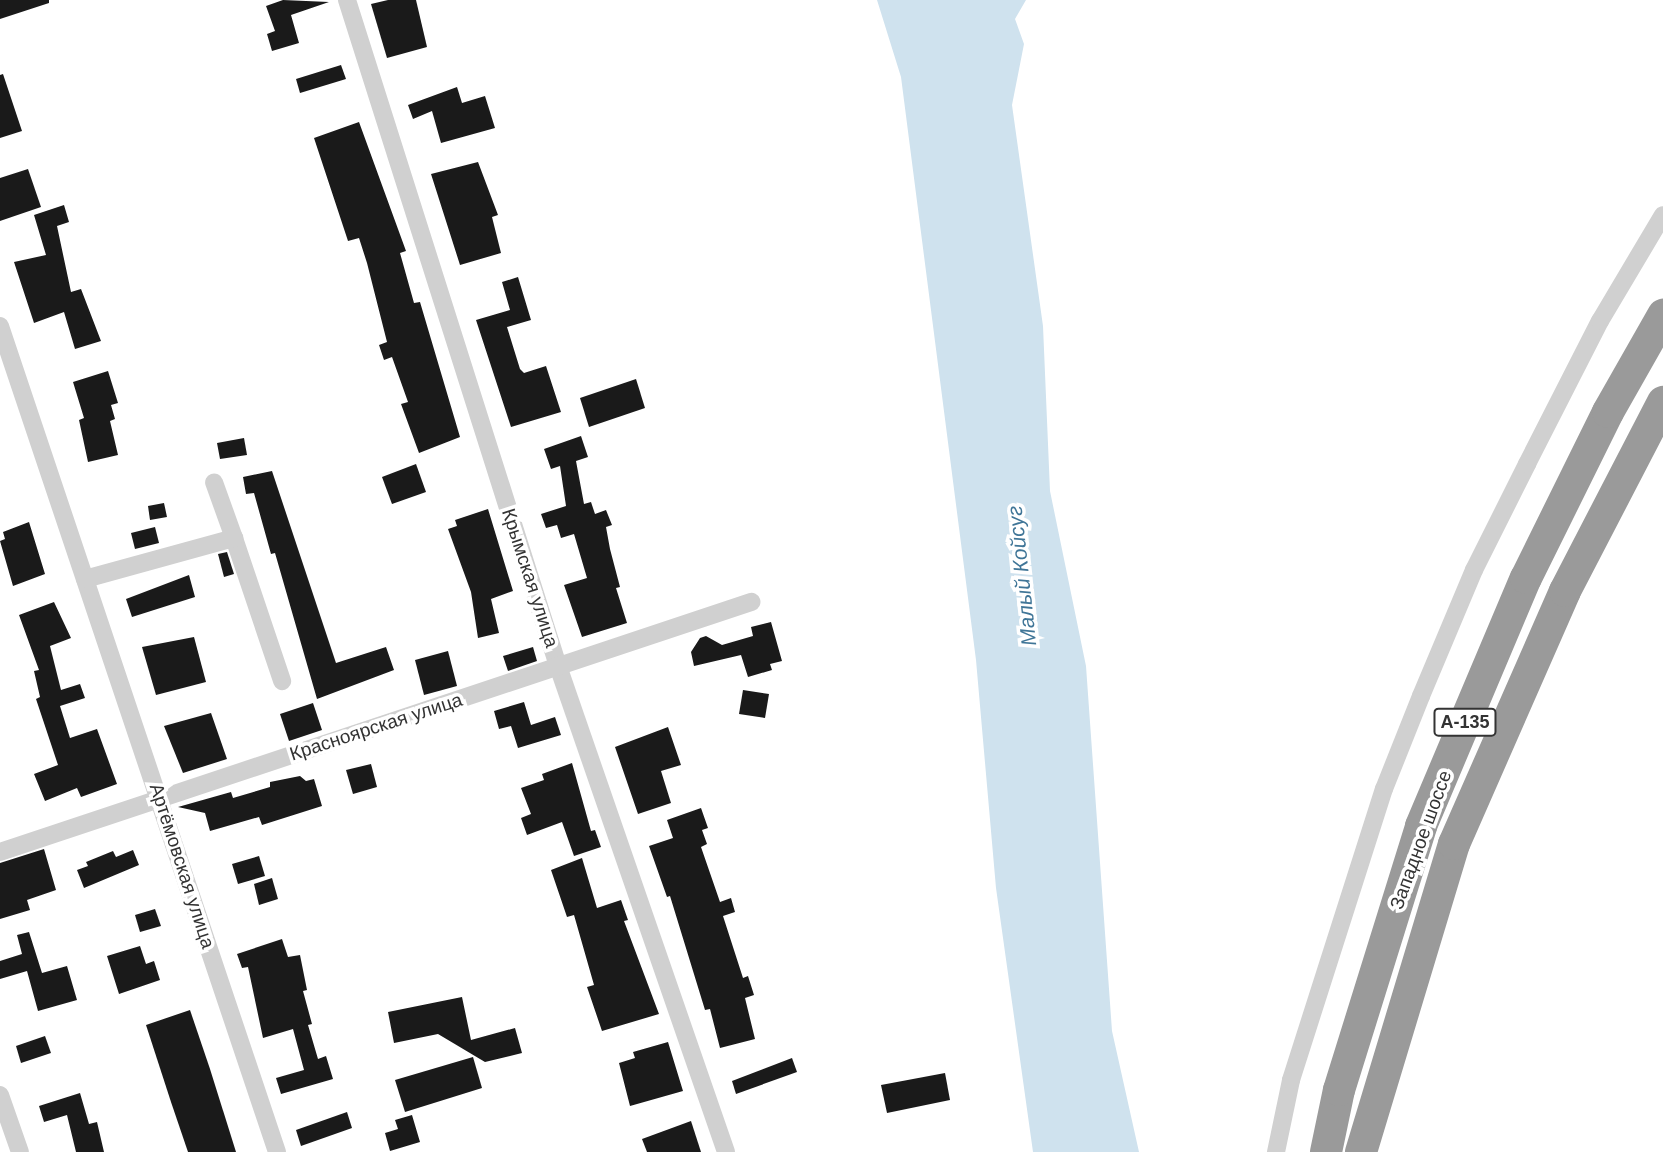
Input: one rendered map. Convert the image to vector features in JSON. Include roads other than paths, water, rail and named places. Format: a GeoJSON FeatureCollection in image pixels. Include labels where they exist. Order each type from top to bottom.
{"type":"FeatureCollection","features":[{"type":"Feature","properties":{"kind":"highway","name":"Западное шоссе"},"geometry":{"type":"LineString","coordinates":[[1326,1152],[1339,1090],[1421,826],[1526,578],[1608,412],[1663,315]]}},
{"type":"Feature","properties":{"kind":"highway","name":"Западное шоссе"},"geometry":{"type":"LineString","coordinates":[[1361,1152],[1454,844],[1565,591],[1663,402]]}},
{"type":"Feature","properties":{"kind":"street","name":"Крымская улица"},"geometry":{"type":"LineString","coordinates":[[347,0],[558,666],[726,1152]]}},
{"type":"Feature","properties":{"kind":"street"},"geometry":{"type":"LineString","coordinates":[[1276,1152],[1291,1080],[1375,815],[1426,683],[1474,570],[1527,464],[1601,321],[1663,215]]}},
{"type":"Feature","properties":{"kind":"street","name":"Артёмовская улица"},"geometry":{"type":"LineString","coordinates":[[0,326],[277,1152]]}},
{"type":"Feature","properties":{"kind":"street"},"geometry":{"type":"LineString","coordinates":[[214,482],[282,681]]}},
{"type":"Feature","properties":{"kind":"street"},"geometry":{"type":"LineString","coordinates":[[85,579],[234,538]]}},
{"type":"Feature","properties":{"kind":"street","name":"Красноярская улица"},"geometry":{"type":"LineString","coordinates":[[0,852],[751,602]]}},
{"type":"Feature","properties":{"kind":"street"},"geometry":{"type":"LineString","coordinates":[[0,1095],[20,1152]]}},
{"type":"Feature","properties":{"kind":"water","name":"Малый Койсуг"},"geometry":{"type":"Polygon","coordinates":[[[877,0],[1026,0],[1015,19],[1024,44],[1012,105],[1043,326],[1050,491],[1086,666],[1112,1031],[1139,1152],[1033,1152],[996,888],[976,660],[901,77],[877,0]]]}}]}
